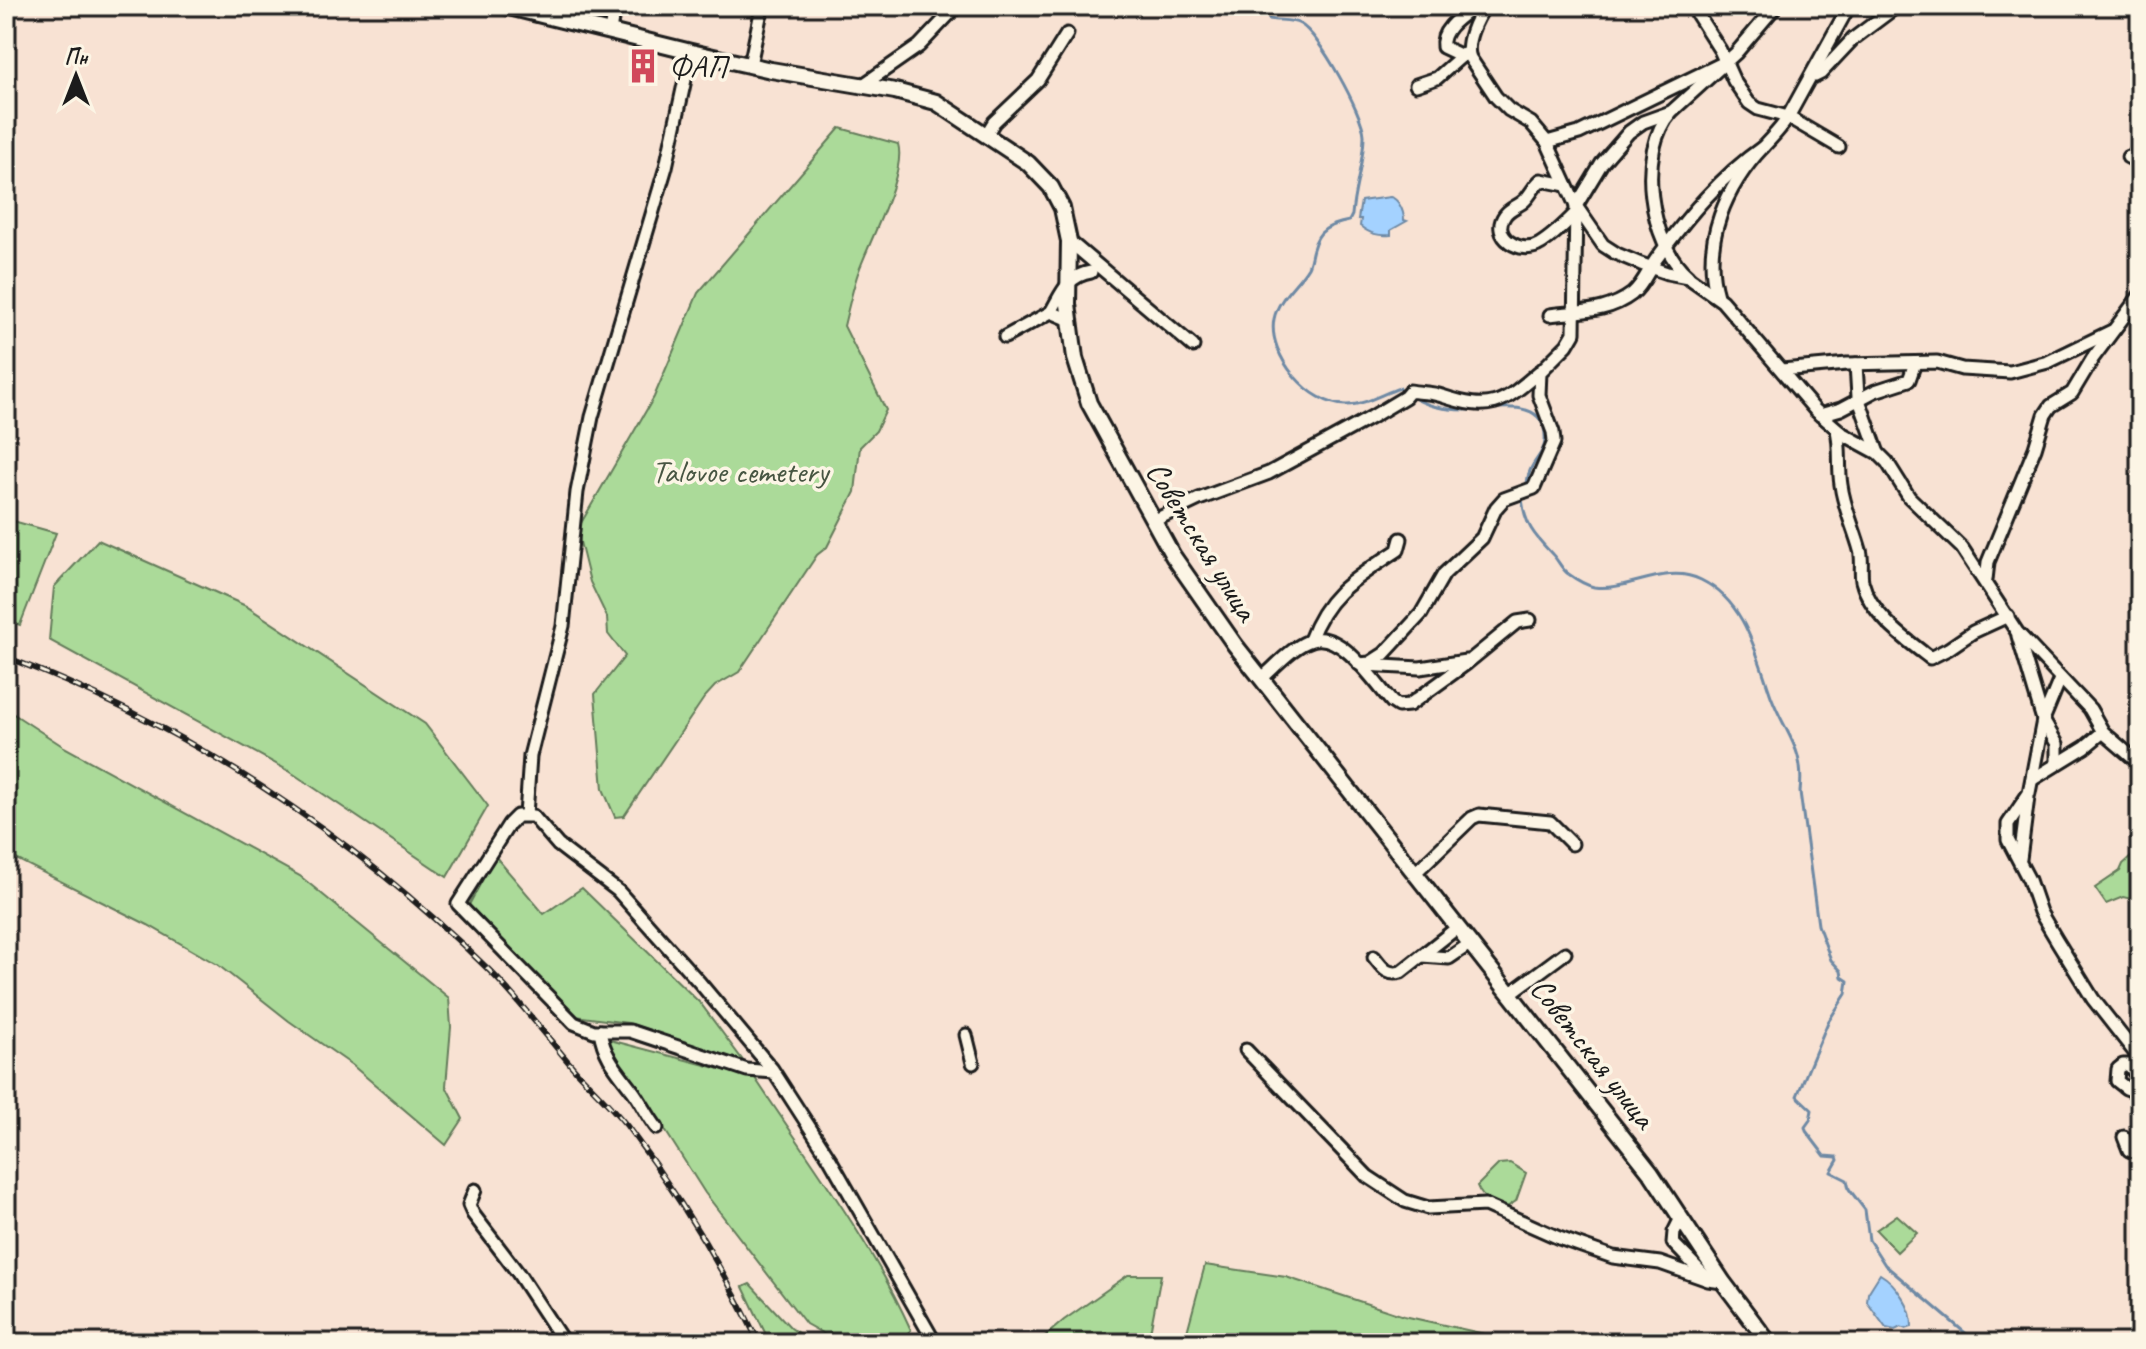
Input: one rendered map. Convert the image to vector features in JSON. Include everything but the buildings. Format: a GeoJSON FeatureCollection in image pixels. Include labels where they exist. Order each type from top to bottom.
{"type":"FeatureCollection","features":[{"type":"Feature","properties":{"kind":"main road","name":"Советская улица"},"geometry":{"type":"LineString","coordinates":[[505,6],[691,52],[936,102],[1028,163],[1051,187],[1062,208],[1069,241],[1070,320],[1075,358],[1089,403],[1173,556],[1262,678],[1651,1173],[1681,1218],[1716,1281],[1769,1343]]}},
{"type":"Feature","properties":{"kind":"street"},"geometry":{"type":"LineString","coordinates":[[610,32],[614,6]]}},
{"type":"Feature","properties":{"kind":"street"},"geometry":{"type":"LineString","coordinates":[[863,85],[919,46],[957,6]]}},
{"type":"Feature","properties":{"kind":"street"},"geometry":{"type":"LineString","coordinates":[[1153,521],[1199,499],[1269,473],[1408,394],[1440,395],[1463,403],[1500,402],[1540,372],[1567,345],[1574,333],[1575,211],[1547,142],[1531,123],[1509,110],[1496,97],[1465,54],[1443,47],[1442,39],[1447,30],[1475,6]]}},
{"type":"Feature","properties":{"kind":"street"},"geometry":{"type":"LineString","coordinates":[[1416,85],[1437,78],[1465,54],[1485,6]]}},
{"type":"Feature","properties":{"kind":"street"},"geometry":{"type":"LineString","coordinates":[[1692,6],[1749,103],[1758,109],[1788,117],[1839,147]]}},
{"type":"Feature","properties":{"kind":"street"},"geometry":{"type":"LineString","coordinates":[[1708,6],[1737,6]]}},
{"type":"Feature","properties":{"kind":"street"},"geometry":{"type":"LineString","coordinates":[[1776,6],[1708,80],[1663,120],[1656,137],[1651,187],[1653,207],[1665,248],[1679,269],[1718,297],[1820,415],[1887,462],[1909,497],[1962,548],[2017,632],[2090,709],[2103,732],[2140,764]]}},
{"type":"Feature","properties":{"kind":"street"},"geometry":{"type":"LineString","coordinates":[[1550,315],[1608,307],[1633,293],[1644,282],[1650,267],[1712,190],[1780,132],[1849,6]]}},
{"type":"Feature","properties":{"kind":"street"},"geometry":{"type":"LineString","coordinates":[[1810,78],[1821,73],[1853,39],[1897,6]]}},
{"type":"Feature","properties":{"kind":"street"},"geometry":{"type":"LineString","coordinates":[[750,65],[761,12]]}},
{"type":"Feature","properties":{"kind":"street"},"geometry":{"type":"LineString","coordinates":[[986,135],[994,122],[1038,80],[1067,34]]}},
{"type":"Feature","properties":{"kind":"street"},"geometry":{"type":"LineString","coordinates":[[526,815],[530,756],[563,626],[577,492],[592,417],[666,167],[691,52]]}},
{"type":"Feature","properties":{"kind":"street"},"geometry":{"type":"LineString","coordinates":[[1547,142],[1579,133],[1725,62]]}},
{"type":"Feature","properties":{"kind":"street"},"geometry":{"type":"LineString","coordinates":[[1566,185],[1541,180],[1526,199],[1503,217],[1500,229],[1504,239],[1516,246],[1529,248],[1541,244],[1575,211],[1602,163],[1629,132],[1643,122],[1671,112]]}},
{"type":"Feature","properties":{"kind":"street"},"geometry":{"type":"LineString","coordinates":[[1718,297],[1710,264],[1715,231],[1731,195],[1763,147]]}},
{"type":"Feature","properties":{"kind":"street"},"geometry":{"type":"LineString","coordinates":[[2128,157],[2140,163]]}},
{"type":"Feature","properties":{"kind":"street"},"geometry":{"type":"LineString","coordinates":[[1575,211],[1603,245],[1617,254],[1688,277]]}},
{"type":"Feature","properties":{"kind":"street"},"geometry":{"type":"LineString","coordinates":[[1069,241],[1193,346]]}},
{"type":"Feature","properties":{"kind":"street"},"geometry":{"type":"LineString","coordinates":[[1005,337],[1051,312],[1068,275],[1091,258]]}},
{"type":"Feature","properties":{"kind":"street"},"geometry":{"type":"LineString","coordinates":[[1068,275],[1091,272]]}},
{"type":"Feature","properties":{"kind":"street"},"geometry":{"type":"LineString","coordinates":[[1986,581],[1986,567],[2035,448],[2045,415],[2051,406],[2072,393],[2086,367],[2140,295]]}},
{"type":"Feature","properties":{"kind":"street"},"geometry":{"type":"LineString","coordinates":[[1051,312],[1070,320]]}},
{"type":"Feature","properties":{"kind":"street"},"geometry":{"type":"LineString","coordinates":[[1782,370],[1937,362],[1962,369],[2010,372],[2028,369],[2099,340],[2112,331]]}},
{"type":"Feature","properties":{"kind":"street"},"geometry":{"type":"LineString","coordinates":[[1820,415],[1909,380],[1915,363]]}},
{"type":"Feature","properties":{"kind":"street"},"geometry":{"type":"LineString","coordinates":[[1856,364],[1859,399],[1878,453]]}},
{"type":"Feature","properties":{"kind":"street"},"geometry":{"type":"LineString","coordinates":[[1359,664],[1377,659],[1421,614],[1444,574],[1482,538],[1496,508],[1504,499],[1534,488],[1554,442],[1539,395],[1540,372]]}},
{"type":"Feature","properties":{"kind":"street"},"geometry":{"type":"LineString","coordinates":[[1837,429],[1841,449],[1840,483],[1860,550],[1861,577],[1866,595],[1886,621],[1930,658],[1973,632],[2008,616]]}},
{"type":"Feature","properties":{"kind":"street"},"geometry":{"type":"LineString","coordinates":[[1262,678],[1310,640],[1337,592],[1398,550],[1401,539]]}},
{"type":"Feature","properties":{"kind":"street"},"geometry":{"type":"LineString","coordinates":[[1310,640],[1325,638],[1340,644],[1398,706],[1409,705],[1429,692],[1517,622],[1530,620]]}},
{"type":"Feature","properties":{"kind":"street"},"geometry":{"type":"LineString","coordinates":[[2017,632],[2043,720],[2057,744],[2057,763]]}},
{"type":"Feature","properties":{"kind":"street"},"geometry":{"type":"LineString","coordinates":[[1359,664],[1420,668],[1472,659]]}},
{"type":"Feature","properties":{"kind":"street"},"geometry":{"type":"LineString","coordinates":[[2060,679],[2043,720],[2021,837],[2020,863],[2040,912],[2093,999],[2140,1059]]}},
{"type":"Feature","properties":{"kind":"street"},"geometry":{"type":"LineString","coordinates":[[2033,779],[2085,747],[2103,732]]}},
{"type":"Feature","properties":{"kind":"street"},"geometry":{"type":"LineString","coordinates":[[1415,873],[1472,818],[1479,815],[1550,822],[1572,844]]}},
{"type":"Feature","properties":{"kind":"street"},"geometry":{"type":"LineString","coordinates":[[774,1072],[747,1070],[630,1031],[600,1031],[566,1018],[458,904],[509,824],[517,816],[533,816],[558,845],[618,891],[774,1072],[830,1159],[935,1343]]}},
{"type":"Feature","properties":{"kind":"street"},"geometry":{"type":"LineString","coordinates":[[1374,957],[1386,972],[1401,972],[1458,927]]}},
{"type":"Feature","properties":{"kind":"street"},"geometry":{"type":"LineString","coordinates":[[1422,956],[1449,958],[1471,943]]}},
{"type":"Feature","properties":{"kind":"street"},"geometry":{"type":"LineString","coordinates":[[1511,993],[1565,953]]}},
{"type":"Feature","properties":{"kind":"street"},"geometry":{"type":"LineString","coordinates":[[600,1031],[614,1069],[657,1128]]}},
{"type":"Feature","properties":{"kind":"street"},"geometry":{"type":"LineString","coordinates":[[966,1035],[973,1063]]}},
{"type":"Feature","properties":{"kind":"street"},"geometry":{"type":"LineString","coordinates":[[1246,1050],[1367,1176],[1405,1201],[1428,1208],[1485,1205],[1503,1210],[1559,1238],[1613,1257],[1666,1265],[1716,1281]]}},
{"type":"Feature","properties":{"kind":"street"},"geometry":{"type":"LineString","coordinates":[[2140,1080],[2129,1065],[2123,1065],[2116,1075],[2117,1081],[2126,1088],[2140,1093]]}},
{"type":"Feature","properties":{"kind":"street"},"geometry":{"type":"LineString","coordinates":[[2124,1137],[2129,1150],[2140,1155]]}},
{"type":"Feature","properties":{"kind":"street"},"geometry":{"type":"LineString","coordinates":[[475,1190],[469,1205],[473,1214],[518,1273],[564,1343]]}},
{"type":"Feature","properties":{"kind":"street"},"geometry":{"type":"LineString","coordinates":[[1681,1218],[1674,1232],[1673,1243],[1716,1281]]}},
{"type":"Feature","properties":{"kind":"street"},"geometry":{"type":"LineString","coordinates":[[1666,1265],[1679,1251]]}},
{"type":"Feature","properties":{"kind":"green space","name":"Talovoe cemetery"},"geometry":{"type":"Polygon","coordinates":[[[840,128],[898,144],[899,157],[892,190],[857,276],[844,326],[886,410],[876,431],[860,447],[855,492],[827,547],[817,555],[739,672],[715,686],[704,698],[624,816],[615,817],[603,789],[595,694],[625,656],[608,634],[607,617],[590,582],[577,530],[654,397],[698,293],[840,128]]]}},
{"type":"Feature","properties":{"kind":"green space"},"geometry":{"type":"Polygon","coordinates":[[[6,519],[56,533],[20,625],[6,620],[6,519]]]}},
{"type":"Feature","properties":{"kind":"green space"},"geometry":{"type":"Polygon","coordinates":[[[98,540],[246,606],[425,724],[488,806],[447,877],[289,771],[49,640],[54,587],[98,540]]]}},
{"type":"Feature","properties":{"kind":"green space"},"geometry":{"type":"Polygon","coordinates":[[[6,709],[64,747],[300,876],[449,998],[451,1027],[446,1086],[463,1119],[446,1145],[352,1065],[289,1021],[218,965],[148,925],[6,854],[6,709]]]}},
{"type":"Feature","properties":{"kind":"green space"},"geometry":{"type":"Polygon","coordinates":[[[2140,849],[2140,903],[2135,905],[2132,899],[2123,897],[2106,904],[2095,888],[2120,871],[2123,864],[2140,849]]]}},
{"type":"Feature","properties":{"kind":"green space"},"geometry":{"type":"Polygon","coordinates":[[[495,856],[544,914],[582,888],[701,1004],[744,1062],[628,1023],[575,1016],[469,905],[495,856]]]}},
{"type":"Feature","properties":{"kind":"green space"},"geometry":{"type":"Polygon","coordinates":[[[606,1039],[755,1078],[858,1233],[911,1330],[898,1343],[840,1343],[806,1324],[705,1193],[644,1097],[612,1055],[606,1039]]]}},
{"type":"Feature","properties":{"kind":"green space"},"geometry":{"type":"Polygon","coordinates":[[[1510,1163],[1526,1173],[1516,1201],[1507,1207],[1489,1200],[1477,1186],[1499,1164],[1510,1163]]]}},
{"type":"Feature","properties":{"kind":"green space"},"geometry":{"type":"Polygon","coordinates":[[[1897,1215],[1917,1233],[1897,1252],[1876,1230],[1897,1215]]]}},
{"type":"Feature","properties":{"kind":"green space"},"geometry":{"type":"Polygon","coordinates":[[[1205,1265],[1286,1277],[1404,1316],[1525,1343],[1184,1343],[1205,1265]]]}},
{"type":"Feature","properties":{"kind":"green space"},"geometry":{"type":"Polygon","coordinates":[[[1128,1275],[1161,1275],[1148,1343],[1037,1343],[1064,1320],[1128,1275]]]}},
{"type":"Feature","properties":{"kind":"green space"},"geometry":{"type":"Polygon","coordinates":[[[750,1284],[791,1328],[812,1343],[770,1343],[743,1287],[750,1284]]]}},
{"type":"Feature","properties":{"kind":"water"},"geometry":{"type":"Polygon","coordinates":[[[1390,197],[1398,202],[1407,221],[1391,230],[1391,235],[1374,234],[1360,226],[1361,201],[1390,197]]]}},
{"type":"Feature","properties":{"kind":"water"},"geometry":{"type":"Polygon","coordinates":[[[1880,1274],[1902,1297],[1910,1312],[1912,1327],[1886,1328],[1867,1302],[1868,1293],[1880,1274]]]}},
{"type":"Feature","properties":{"kind":"waterway"},"geometry":{"type":"LineString","coordinates":[[1269,6],[1269,19],[1300,24],[1318,43],[1348,93],[1364,135],[1352,215],[1349,221],[1322,232],[1315,242],[1308,267],[1276,311],[1274,333],[1277,348],[1294,376],[1306,388],[1333,403],[1360,403],[1400,388],[1405,392]]}},
{"type":"Feature","properties":{"kind":"waterway"},"geometry":{"type":"LineString","coordinates":[[1411,396],[1444,408],[1517,408],[1538,416],[1544,426],[1545,441],[1530,472],[1527,486]]}},
{"type":"Feature","properties":{"kind":"waterway"},"geometry":{"type":"LineString","coordinates":[[1522,497],[1525,515],[1540,541],[1565,571],[1587,585],[1607,587],[1674,574],[1688,575],[1716,590],[1739,615],[1797,753],[1818,925],[1831,960],[1848,981],[1846,994],[1828,1022],[1797,1096],[1812,1110],[1806,1131],[1825,1156],[1837,1157],[1831,1172],[1847,1180],[1849,1189],[1865,1210],[1869,1240],[1885,1265],[1977,1343]]}},
{"type":"Feature","properties":{"kind":"railway"},"geometry":{"type":"LineString","coordinates":[[6,657],[140,716],[264,788],[381,873],[436,921],[502,983],[627,1126],[698,1231],[759,1343]]}},
{"type":"Feature","properties":{"kind":"place","name":"ФАП"},"geometry":{"type":"Point","coordinates":[643,66]}}]}
